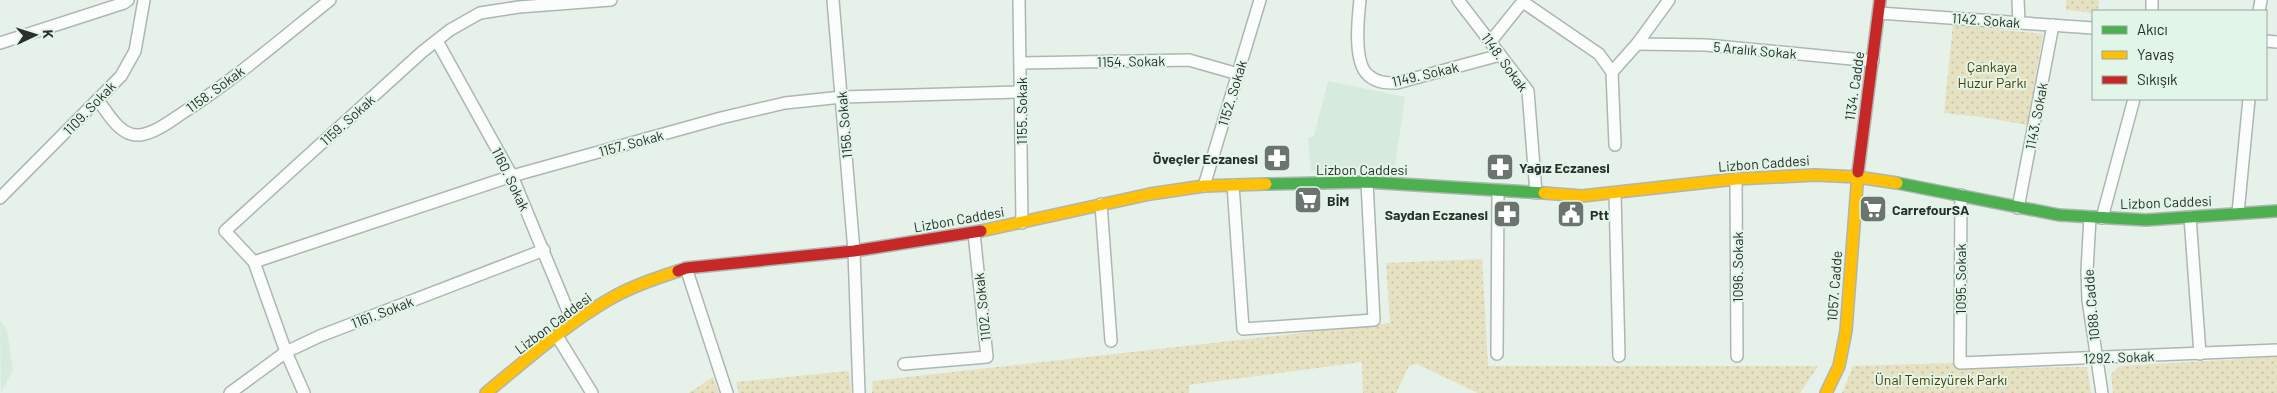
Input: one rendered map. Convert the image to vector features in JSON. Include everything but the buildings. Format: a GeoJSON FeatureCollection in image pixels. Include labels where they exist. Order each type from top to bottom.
{"type":"FeatureCollection","features":[{"type":"Feature","properties":{"kind":"main road","name":"1134. Cadde"},"geometry":{"type":"LineString","coordinates":[[1857,177],[1880,0]]}},
{"type":"Feature","properties":{"kind":"main road","name":"Lizbon Caddesi"},"geometry":{"type":"LineString","coordinates":[[486,393],[573,323],[645,282],[686,268],[854,251],[974,233],[1101,204],[1204,186],[1367,182],[1582,196],[1615,194],[1736,179],[1816,175],[1857,177],[1913,185],[2059,215],[2146,220],[2277,211]]}},
{"type":"Feature","properties":{"kind":"main road","name":"1057. Cadde"},"geometry":{"type":"LineString","coordinates":[[1826,393],[1839,366],[1846,331],[1857,177]]}},
{"type":"Feature","properties":{"kind":"street"},"geometry":{"type":"LineString","coordinates":[[0,44],[124,3],[128,0]]}},
{"type":"Feature","properties":{"kind":"street","name":"1109. Sokak"},"geometry":{"type":"LineString","coordinates":[[0,198],[121,76],[135,50],[144,0]]}},
{"type":"Feature","properties":{"kind":"street","name":"1158. Sokak"},"geometry":{"type":"LineString","coordinates":[[98,100],[113,120],[127,133],[140,135],[159,128],[212,94],[330,0]]}},
{"type":"Feature","properties":{"kind":"street","name":"1159. Sokak"},"geometry":{"type":"LineString","coordinates":[[304,393],[286,352],[254,262],[225,231],[450,30],[480,13],[519,7],[611,0]]}},
{"type":"Feature","properties":{"kind":"street","name":"1156. Sokak"},"geometry":{"type":"LineString","coordinates":[[833,0],[854,251],[859,393]]}},
{"type":"Feature","properties":{"kind":"street","name":"1155. Sokak"},"geometry":{"type":"LineString","coordinates":[[1020,0],[1022,223]]}},
{"type":"Feature","properties":{"kind":"street","name":"1152. Sokak"},"geometry":{"type":"LineString","coordinates":[[1204,186],[1260,0]]}},
{"type":"Feature","properties":{"kind":"street","name":"1149. Sokak"},"geometry":{"type":"LineString","coordinates":[[1360,0],[1357,43],[1367,75],[1380,82],[1397,83],[1500,56]]}},
{"type":"Feature","properties":{"kind":"street","name":"1148. Sokak"},"geometry":{"type":"LineString","coordinates":[[1458,0],[1528,91],[1536,193]]}},
{"type":"Feature","properties":{"kind":"street"},"geometry":{"type":"LineString","coordinates":[[1612,72],[1637,44],[1670,0]]}},
{"type":"Feature","properties":{"kind":"street"},"geometry":{"type":"LineString","coordinates":[[2018,0],[2019,23]]}},
{"type":"Feature","properties":{"kind":"street"},"geometry":{"type":"LineString","coordinates":[[1491,41],[1524,1],[1599,54],[1612,72],[1615,145]]}},
{"type":"Feature","properties":{"kind":"street","name":"1142. Sokak"},"geometry":{"type":"LineString","coordinates":[[1879,13],[2092,28]]}},
{"type":"Feature","properties":{"kind":"street","name":"1143. Sokak"},"geometry":{"type":"LineString","coordinates":[[2018,208],[2053,25]]}},
{"type":"Feature","properties":{"kind":"street","name":"1160. Sokak"},"geometry":{"type":"LineString","coordinates":[[437,41],[512,176],[573,323]]}},
{"type":"Feature","properties":{"kind":"street","name":"5 Aralık Sokak"},"geometry":{"type":"LineString","coordinates":[[1637,44],[1700,45],[1873,61]]}},
{"type":"Feature","properties":{"kind":"street","name":"1154. Sokak"},"geometry":{"type":"LineString","coordinates":[[1022,62],[1189,60],[1238,74]]}},
{"type":"Feature","properties":{"kind":"street","name":"1157. Sokak"},"geometry":{"type":"LineString","coordinates":[[254,262],[512,176],[720,118],[785,103],[842,98],[1020,92]]}},
{"type":"Feature","properties":{"kind":"street"},"geometry":{"type":"LineString","coordinates":[[2102,218],[2134,100]]}},
{"type":"Feature","properties":{"kind":"street"},"geometry":{"type":"LineString","coordinates":[[2238,213],[2249,100]]}},
{"type":"Feature","properties":{"kind":"street","name":"1096. Sokak"},"geometry":{"type":"LineString","coordinates":[[1736,179],[1738,356]]}},
{"type":"Feature","properties":{"kind":"street"},"geometry":{"type":"LineString","coordinates":[[1233,185],[1243,329],[1374,320],[1367,182]]}},
{"type":"Feature","properties":{"kind":"street"},"geometry":{"type":"LineString","coordinates":[[1497,354],[1498,191]]}},
{"type":"Feature","properties":{"kind":"street"},"geometry":{"type":"LineString","coordinates":[[1615,194],[1619,356]]}},
{"type":"Feature","properties":{"kind":"street","name":"1095. Sokak"},"geometry":{"type":"LineString","coordinates":[[1960,363],[1961,195]]}},
{"type":"Feature","properties":{"kind":"street"},"geometry":{"type":"LineString","coordinates":[[1101,204],[1111,341]]}},
{"type":"Feature","properties":{"kind":"street","name":"1088. Cadde"},"geometry":{"type":"LineString","coordinates":[[2090,217],[2087,271],[2088,300],[2102,393]]}},
{"type":"Feature","properties":{"kind":"street"},"geometry":{"type":"LineString","coordinates":[[2190,217],[2200,354]]}},
{"type":"Feature","properties":{"kind":"street","name":"1102. Sokak"},"geometry":{"type":"LineString","coordinates":[[904,364],[987,357],[974,233]]}},
{"type":"Feature","properties":{"kind":"street","name":"1161. Sokak"},"geometry":{"type":"LineString","coordinates":[[230,393],[286,352],[320,336],[544,250]]}},
{"type":"Feature","properties":{"kind":"street"},"geometry":{"type":"LineString","coordinates":[[686,268],[726,393]]}},
{"type":"Feature","properties":{"kind":"street"},"geometry":{"type":"LineString","coordinates":[[557,336],[592,393]]}},
{"type":"Feature","properties":{"kind":"street","name":"1292. Sokak"},"geometry":{"type":"LineString","coordinates":[[1960,363],[2277,350]]}},
{"type":"Feature","properties":{"kind":"shaded area"},"geometry":{"type":"Polygon","coordinates":[[[1328,81],[1405,97],[1395,165],[1311,171],[1308,138],[1314,136],[1328,81]]]}},
{"type":"Feature","properties":{"kind":"shaded area"},"geometry":{"type":"Polygon","coordinates":[[[0,320],[7,330],[13,370],[1,393],[0,320]]]}},
{"type":"Feature","properties":{"kind":"green space"},"geometry":{"type":"Polygon","coordinates":[[[2066,0],[2099,0],[2098,10],[2092,10],[2092,13],[2066,10],[2066,0]]]}},
{"type":"Feature","properties":{"kind":"green space","name":"Çankaya Huzur Parkı"},"geometry":{"type":"Polygon","coordinates":[[[1953,25],[2043,34],[2027,125],[1944,113],[1953,25]]]}},
{"type":"Feature","properties":{"kind":"green space"},"geometry":{"type":"Polygon","coordinates":[[[1482,259],[1488,366],[1818,366],[1800,393],[1478,393],[1417,364],[1409,366],[1396,393],[1363,393],[1362,362],[1189,385],[1189,393],[872,393],[873,381],[1390,323],[1386,263],[1482,259]]]}},
{"type":"Feature","properties":{"kind":"green space"},"geometry":{"type":"Polygon","coordinates":[[[2277,357],[2277,393],[2113,393],[2111,374],[2120,366],[2277,357]]]}},
{"type":"Feature","properties":{"kind":"green space","name":"Ünal Temizyürek Parkı"},"geometry":{"type":"Polygon","coordinates":[[[1953,363],[1956,369],[2087,367],[2091,393],[1842,393],[1853,366],[1953,363]]]}},
{"type":"Feature","properties":{"kind":"green space"},"geometry":{"type":"Polygon","coordinates":[[[849,371],[851,393],[739,393],[736,382],[849,371]]]}},
{"type":"Feature","properties":{"kind":"green space"},"geometry":{"type":"Polygon","coordinates":[[[713,377],[719,393],[689,393],[713,377]]]}},
{"type":"Feature","properties":{"kind":"traffic: fast"},"geometry":{"type":"LineString","coordinates":[[1266,184],[1367,182],[1544,193]]}},
{"type":"Feature","properties":{"kind":"traffic: fast"},"geometry":{"type":"LineString","coordinates":[[1897,183],[2059,215],[2146,220],[2277,211]]}},
{"type":"Feature","properties":{"kind":"traffic: slow"},"geometry":{"type":"LineString","coordinates":[[1826,393],[1839,366],[1846,331],[1858,172]]}},
{"type":"Feature","properties":{"kind":"traffic: slow"},"geometry":{"type":"LineString","coordinates":[[1544,193],[1582,196],[1736,179],[1815,175],[1857,177],[1897,183]]}},
{"type":"Feature","properties":{"kind":"traffic: slow"},"geometry":{"type":"LineString","coordinates":[[981,231],[1150,194],[1204,186],[1266,184]]}},
{"type":"Feature","properties":{"kind":"traffic: slow"},"geometry":{"type":"LineString","coordinates":[[486,393],[545,344],[592,310],[625,291],[678,271]]}},
{"type":"Feature","properties":{"kind":"traffic: jam"},"geometry":{"type":"LineString","coordinates":[[1858,172],[1880,0]]}},
{"type":"Feature","properties":{"kind":"traffic: jam"},"geometry":{"type":"LineString","coordinates":[[678,271],[686,268],[854,251],[981,231]]}},
{"type":"Feature","properties":{"kind":"place","name":"Öveçler Eczanesi"},"geometry":{"type":"Point","coordinates":[1277,158]}},
{"type":"Feature","properties":{"kind":"place","name":"Yağız Eczanesi"},"geometry":{"type":"Point","coordinates":[1500,167]}},
{"type":"Feature","properties":{"kind":"place","name":"BİM"},"geometry":{"type":"Point","coordinates":[1308,200]}},
{"type":"Feature","properties":{"kind":"place","name":"CarrefourSA"},"geometry":{"type":"Point","coordinates":[1873,209]}},
{"type":"Feature","properties":{"kind":"place","name":"Saydan Eczanesi"},"geometry":{"type":"Point","coordinates":[1507,214]}},
{"type":"Feature","properties":{"kind":"place","name":"Ptt"},"geometry":{"type":"Point","coordinates":[1571,214]}}]}
